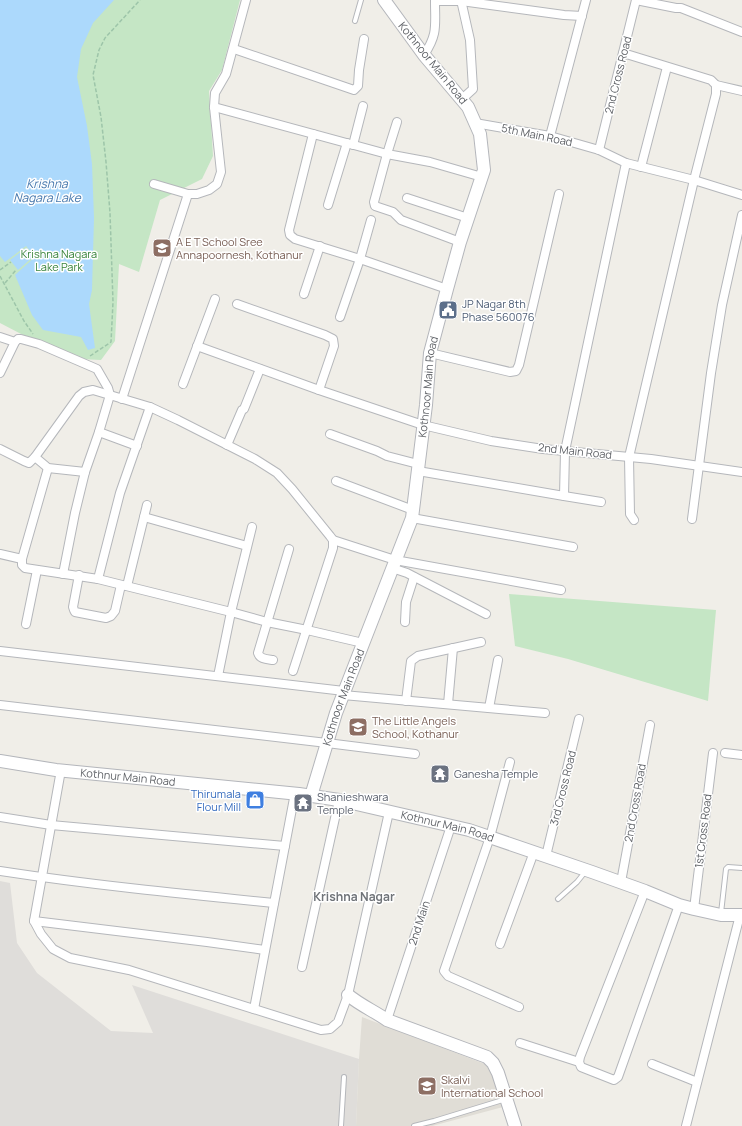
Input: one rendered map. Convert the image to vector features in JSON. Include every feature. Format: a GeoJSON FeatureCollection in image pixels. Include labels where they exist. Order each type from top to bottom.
{"type":"FeatureCollection","features":[{"type":"Feature","properties":{"kind":"street"},"geometry":{"type":"LineString","coordinates":[[154,184],[188,194],[197,194],[209,190],[217,184],[221,172],[214,107],[215,93],[226,74],[234,49],[246,0]]}},
{"type":"Feature","properties":{"kind":"street","name":"Kothnoor Main Road"},"geometry":{"type":"LineString","coordinates":[[311,796],[327,742],[344,693],[413,514],[430,353],[446,289],[484,170],[480,134],[468,107],[424,55],[384,0]]}},
{"type":"Feature","properties":{"kind":"street"},"geometry":{"type":"LineString","coordinates":[[550,136],[586,0]]}},
{"type":"Feature","properties":{"kind":"street"},"geometry":{"type":"LineString","coordinates":[[636,0],[676,8],[682,4],[742,32]]}},
{"type":"Feature","properties":{"kind":"street","name":"2nd Cross Road"},"geometry":{"type":"LineString","coordinates":[[599,150],[636,0]]}},
{"type":"Feature","properties":{"kind":"street"},"geometry":{"type":"LineString","coordinates":[[461,1],[470,40],[473,89],[462,99]]}},
{"type":"Feature","properties":{"kind":"street"},"geometry":{"type":"LineString","coordinates":[[424,55],[431,44],[435,30],[435,2],[461,1],[564,16],[582,16]]}},
{"type":"Feature","properties":{"kind":"street"},"geometry":{"type":"LineString","coordinates":[[234,49],[354,90],[358,86],[364,39]]}},
{"type":"Feature","properties":{"kind":"street"},"geometry":{"type":"LineString","coordinates":[[623,53],[711,80],[716,85],[742,91]]}},
{"type":"Feature","properties":{"kind":"street"},"geometry":{"type":"LineString","coordinates":[[641,167],[667,67]]}},
{"type":"Feature","properties":{"kind":"street"},"geometry":{"type":"LineString","coordinates":[[634,520],[630,514],[628,457],[716,94],[716,85]]}},
{"type":"Feature","properties":{"kind":"street"},"geometry":{"type":"LineString","coordinates":[[328,205],[363,106]]}},
{"type":"Feature","properties":{"kind":"street"},"geometry":{"type":"LineString","coordinates":[[214,107],[387,154],[430,162],[482,176]]}},
{"type":"Feature","properties":{"kind":"street"},"geometry":{"type":"LineString","coordinates":[[397,122],[374,202],[375,206],[393,212],[400,220],[460,242]]}},
{"type":"Feature","properties":{"kind":"street","name":"5th Main Road"},"geometry":{"type":"LineString","coordinates":[[475,123],[550,136],[599,150],[626,163],[694,180],[742,195]]}},
{"type":"Feature","properties":{"kind":"street"},"geometry":{"type":"LineString","coordinates":[[313,134],[289,230],[290,235],[295,239],[360,259],[446,289]]}},
{"type":"Feature","properties":{"kind":"street"},"geometry":{"type":"LineString","coordinates":[[564,496],[565,451],[626,163]]}},
{"type":"Feature","properties":{"kind":"street"},"geometry":{"type":"LineString","coordinates":[[122,399],[188,194]]}},
{"type":"Feature","properties":{"kind":"street"},"geometry":{"type":"LineString","coordinates":[[430,353],[510,372],[516,371],[519,365],[559,194]]}},
{"type":"Feature","properties":{"kind":"street"},"geometry":{"type":"LineString","coordinates":[[407,198],[468,218]]}},
{"type":"Feature","properties":{"kind":"street"},"geometry":{"type":"LineString","coordinates":[[692,518],[711,373],[722,305],[742,216]]}},
{"type":"Feature","properties":{"kind":"street"},"geometry":{"type":"LineString","coordinates":[[340,317],[360,259],[371,220]]}},
{"type":"Feature","properties":{"kind":"street"},"geometry":{"type":"LineString","coordinates":[[304,294],[320,246]]}},
{"type":"Feature","properties":{"kind":"street"},"geometry":{"type":"LineString","coordinates":[[183,384],[215,299]]}},
{"type":"Feature","properties":{"kind":"street"},"geometry":{"type":"LineString","coordinates":[[236,304],[333,339],[334,346],[319,390]]}},
{"type":"Feature","properties":{"kind":"street"},"geometry":{"type":"LineString","coordinates":[[0,337],[15,342]]}},
{"type":"Feature","properties":{"kind":"street"},"geometry":{"type":"LineString","coordinates":[[0,373],[15,342],[18,339],[21,339],[39,344],[98,369],[109,392],[99,432],[85,472],[63,574]]}},
{"type":"Feature","properties":{"kind":"street","name":"2nd Main Road"},"geometry":{"type":"LineString","coordinates":[[197,346],[319,390],[423,425],[491,441],[565,451],[651,458],[742,472]]}},
{"type":"Feature","properties":{"kind":"street"},"geometry":{"type":"LineString","coordinates":[[227,445],[242,410],[244,409],[260,369]]}},
{"type":"Feature","properties":{"kind":"street"},"geometry":{"type":"LineString","coordinates":[[0,449],[29,463],[35,457],[79,396],[84,392],[93,390],[109,392],[122,399],[150,407],[255,459],[277,473],[292,489],[333,540],[393,564],[414,577],[486,614]]}},
{"type":"Feature","properties":{"kind":"street"},"geometry":{"type":"LineString","coordinates":[[98,579],[120,493],[150,407]]}},
{"type":"Feature","properties":{"kind":"street"},"geometry":{"type":"LineString","coordinates":[[99,432],[137,446]]}},
{"type":"Feature","properties":{"kind":"street"},"geometry":{"type":"LineString","coordinates":[[330,434],[418,468],[601,502]]}},
{"type":"Feature","properties":{"kind":"street"},"geometry":{"type":"LineString","coordinates":[[35,457],[48,468],[85,472]]}},
{"type":"Feature","properties":{"kind":"street"},"geometry":{"type":"LineString","coordinates":[[48,468],[22,559],[22,565],[25,568],[98,579],[267,622],[363,643]]}},
{"type":"Feature","properties":{"kind":"street"},"geometry":{"type":"LineString","coordinates":[[336,481],[413,514],[573,547]]}},
{"type":"Feature","properties":{"kind":"street"},"geometry":{"type":"LineString","coordinates":[[79,576],[73,607],[74,610],[86,615],[106,618],[111,616],[115,611],[124,585],[147,505]]}},
{"type":"Feature","properties":{"kind":"street"},"geometry":{"type":"LineString","coordinates":[[144,517],[247,546]]}},
{"type":"Feature","properties":{"kind":"street"},"geometry":{"type":"LineString","coordinates":[[218,676],[231,612],[252,527]]}},
{"type":"Feature","properties":{"kind":"street"},"geometry":{"type":"LineString","coordinates":[[293,671],[333,548],[333,540]]}},
{"type":"Feature","properties":{"kind":"street"},"geometry":{"type":"LineString","coordinates":[[273,660],[262,658],[258,653],[289,548]]}},
{"type":"Feature","properties":{"kind":"street"},"geometry":{"type":"LineString","coordinates":[[0,554],[22,559]]}},
{"type":"Feature","properties":{"kind":"street"},"geometry":{"type":"LineString","coordinates":[[393,564],[561,590]]}},
{"type":"Feature","properties":{"kind":"street"},"geometry":{"type":"LineString","coordinates":[[26,624],[37,570]]}},
{"type":"Feature","properties":{"kind":"street"},"geometry":{"type":"LineString","coordinates":[[405,622],[406,602],[414,577]]}},
{"type":"Feature","properties":{"kind":"street"},"geometry":{"type":"LineString","coordinates":[[406,701],[411,661],[418,656],[481,642]]}},
{"type":"Feature","properties":{"kind":"street"},"geometry":{"type":"LineString","coordinates":[[448,704],[453,648]]}},
{"type":"Feature","properties":{"kind":"street"},"geometry":{"type":"LineString","coordinates":[[0,651],[218,676],[406,701],[545,713]]}},
{"type":"Feature","properties":{"kind":"street"},"geometry":{"type":"LineString","coordinates":[[489,708],[498,660]]}},
{"type":"Feature","properties":{"kind":"street"},"geometry":{"type":"LineString","coordinates":[[0,705],[327,742],[415,754]]}},
{"type":"Feature","properties":{"kind":"street","name":"3rd Cross Road"},"geometry":{"type":"LineString","coordinates":[[546,856],[579,719]]}},
{"type":"Feature","properties":{"kind":"street","name":"2nd Cross Road"},"geometry":{"type":"LineString","coordinates":[[621,882],[650,725]]}},
{"type":"Feature","properties":{"kind":"street","name":"1st Cross Road"},"geometry":{"type":"LineString","coordinates":[[694,909],[713,753]]}},
{"type":"Feature","properties":{"kind":"street"},"geometry":{"type":"LineString","coordinates":[[725,753],[742,755]]}},
{"type":"Feature","properties":{"kind":"street","name":"Kothnur Main Road"},"geometry":{"type":"LineString","coordinates":[[0,761],[61,770],[295,793],[339,800],[469,830],[621,882],[679,905],[720,914],[741,914]]}},
{"type":"Feature","properties":{"kind":"street"},"geometry":{"type":"LineString","coordinates":[[510,762],[490,837],[444,971],[448,976],[519,1007]]}},
{"type":"Feature","properties":{"kind":"street"},"geometry":{"type":"LineString","coordinates":[[61,770],[34,921],[41,934],[53,949],[70,958],[129,970],[321,1030],[330,1029],[338,1022],[348,995],[389,812]]}},
{"type":"Feature","properties":{"kind":"street"},"geometry":{"type":"LineString","coordinates":[[254,1009],[295,793]]}},
{"type":"Feature","properties":{"kind":"street"},"geometry":{"type":"LineString","coordinates":[[302,967],[339,800]]}},
{"type":"Feature","properties":{"kind":"street"},"geometry":{"type":"LineString","coordinates":[[0,817],[51,825],[285,846]]}},
{"type":"Feature","properties":{"kind":"street","name":"2nd Main"},"geometry":{"type":"LineString","coordinates":[[386,1020],[451,826]]}},
{"type":"Feature","properties":{"kind":"street"},"geometry":{"type":"LineString","coordinates":[[500,944],[534,852]]}},
{"type":"Feature","properties":{"kind":"street"},"geometry":{"type":"LineString","coordinates":[[0,871],[42,878],[143,890],[274,903]]}},
{"type":"Feature","properties":{"kind":"street"},"geometry":{"type":"LineString","coordinates":[[579,1062],[645,891]]}},
{"type":"Feature","properties":{"kind":"street"},"geometry":{"type":"LineString","coordinates":[[520,1043],[579,1062],[581,1066],[616,1080],[679,905]]}},
{"type":"Feature","properties":{"kind":"street"},"geometry":{"type":"LineString","coordinates":[[686,1126],[741,914]]}},
{"type":"Feature","properties":{"kind":"street"},"geometry":{"type":"LineString","coordinates":[[34,921],[265,950]]}},
{"type":"Feature","properties":{"kind":"street"},"geometry":{"type":"LineString","coordinates":[[348,995],[386,1020],[486,1057],[494,1063],[515,1126]]}},
{"type":"Feature","properties":{"kind":"street"},"geometry":{"type":"LineString","coordinates":[[652,1064],[697,1082]]}},
{"type":"Feature","properties":{"kind":"lane"},"geometry":{"type":"LineString","coordinates":[[355,22],[361,0]]}},
{"type":"Feature","properties":{"kind":"lane"},"geometry":{"type":"LineString","coordinates":[[720,914],[726,869],[728,867],[742,868]]}},
{"type":"Feature","properties":{"kind":"lane"},"geometry":{"type":"LineString","coordinates":[[558,899],[577,882],[586,870]]}},
{"type":"Feature","properties":{"kind":"lane"},"geometry":{"type":"LineString","coordinates":[[341,1126],[344,1077]]}},
{"type":"Feature","properties":{"kind":"lane"},"geometry":{"type":"LineString","coordinates":[[414,1126],[506,1099]]}},
{"type":"Feature","properties":{"kind":"path"},"geometry":{"type":"LineString","coordinates":[[90,357],[111,342],[113,302],[110,213],[106,162],[101,117],[93,76],[99,50],[105,38],[140,0]]}},
{"type":"Feature","properties":{"kind":"path"},"geometry":{"type":"LineString","coordinates":[[0,270],[11,262]]}},
{"type":"Feature","properties":{"kind":"path"},"geometry":{"type":"LineString","coordinates":[[5,283],[16,270]]}},
{"type":"Feature","properties":{"kind":"path"},"geometry":{"type":"LineString","coordinates":[[0,276],[24,321],[35,335]]}},
{"type":"Feature","properties":{"kind":"shaded area"},"geometry":{"type":"Polygon","coordinates":[[[0,881],[10,883],[17,943],[37,973],[111,1031],[153,1033],[132,985],[359,1059],[356,1126],[0,1126],[0,881]]]}},
{"type":"Feature","properties":{"kind":"shaded area","name":"Skalvi International School"},"geometry":{"type":"Polygon","coordinates":[[[362,1017],[490,1066],[503,1107],[432,1126],[356,1126],[362,1017]]]}},
{"type":"Feature","properties":{"kind":"green space","name":"Krishna Nagara Lake Park"},"geometry":{"type":"Polygon","coordinates":[[[0,0],[240,0],[222,70],[209,91],[213,156],[202,179],[160,200],[139,272],[119,264],[115,341],[101,360],[80,359],[23,335],[0,323],[0,0]]]}},
{"type":"Feature","properties":{"kind":"green space"},"geometry":{"type":"Polygon","coordinates":[[[509,594],[716,610],[708,701],[568,659],[515,646],[509,594]]]}},
{"type":"Feature","properties":{"kind":"water","name":"Krishna Nagara Lake"},"geometry":{"type":"Polygon","coordinates":[[[0,0],[114,0],[93,23],[81,49],[77,77],[87,126],[92,164],[94,218],[92,290],[89,304],[95,348],[88,350],[81,337],[43,330],[32,315],[15,275],[35,257],[26,246],[5,262],[0,256],[0,0]]]}},
{"type":"Feature","properties":{"kind":"water"},"geometry":{"type":"Polygon","coordinates":[[[26,248],[34,256],[18,270],[10,260],[26,248]]]}},
{"type":"Feature","properties":{"kind":"place","name":"A E T School Sree Annapoornesh, Kothanur"},"geometry":{"type":"Point","coordinates":[162,248]}},
{"type":"Feature","properties":{"kind":"place","name":"JP Nagar 8th Phase 560076"},"geometry":{"type":"Point","coordinates":[448,310]}},
{"type":"Feature","properties":{"kind":"place","name":"The Little Angels School, Kothanur"},"geometry":{"type":"Point","coordinates":[358,727]}},
{"type":"Feature","properties":{"kind":"place","name":"Ganesha Temple"},"geometry":{"type":"Point","coordinates":[440,774]}},
{"type":"Feature","properties":{"kind":"place","name":"Thirumala Flour Mill"},"geometry":{"type":"Point","coordinates":[255,800]}},
{"type":"Feature","properties":{"kind":"place","name":"Shanieshwara Temple"},"geometry":{"type":"Point","coordinates":[303,803]}},
{"type":"Feature","properties":{"kind":"place","name":"Skalvi International School"},"geometry":{"type":"Point","coordinates":[427,1086]}},
{"type":"Feature","properties":{"kind":"district","name":"Krishna Nagar"},"geometry":{"type":"Point","coordinates":[354,897]}}]}
